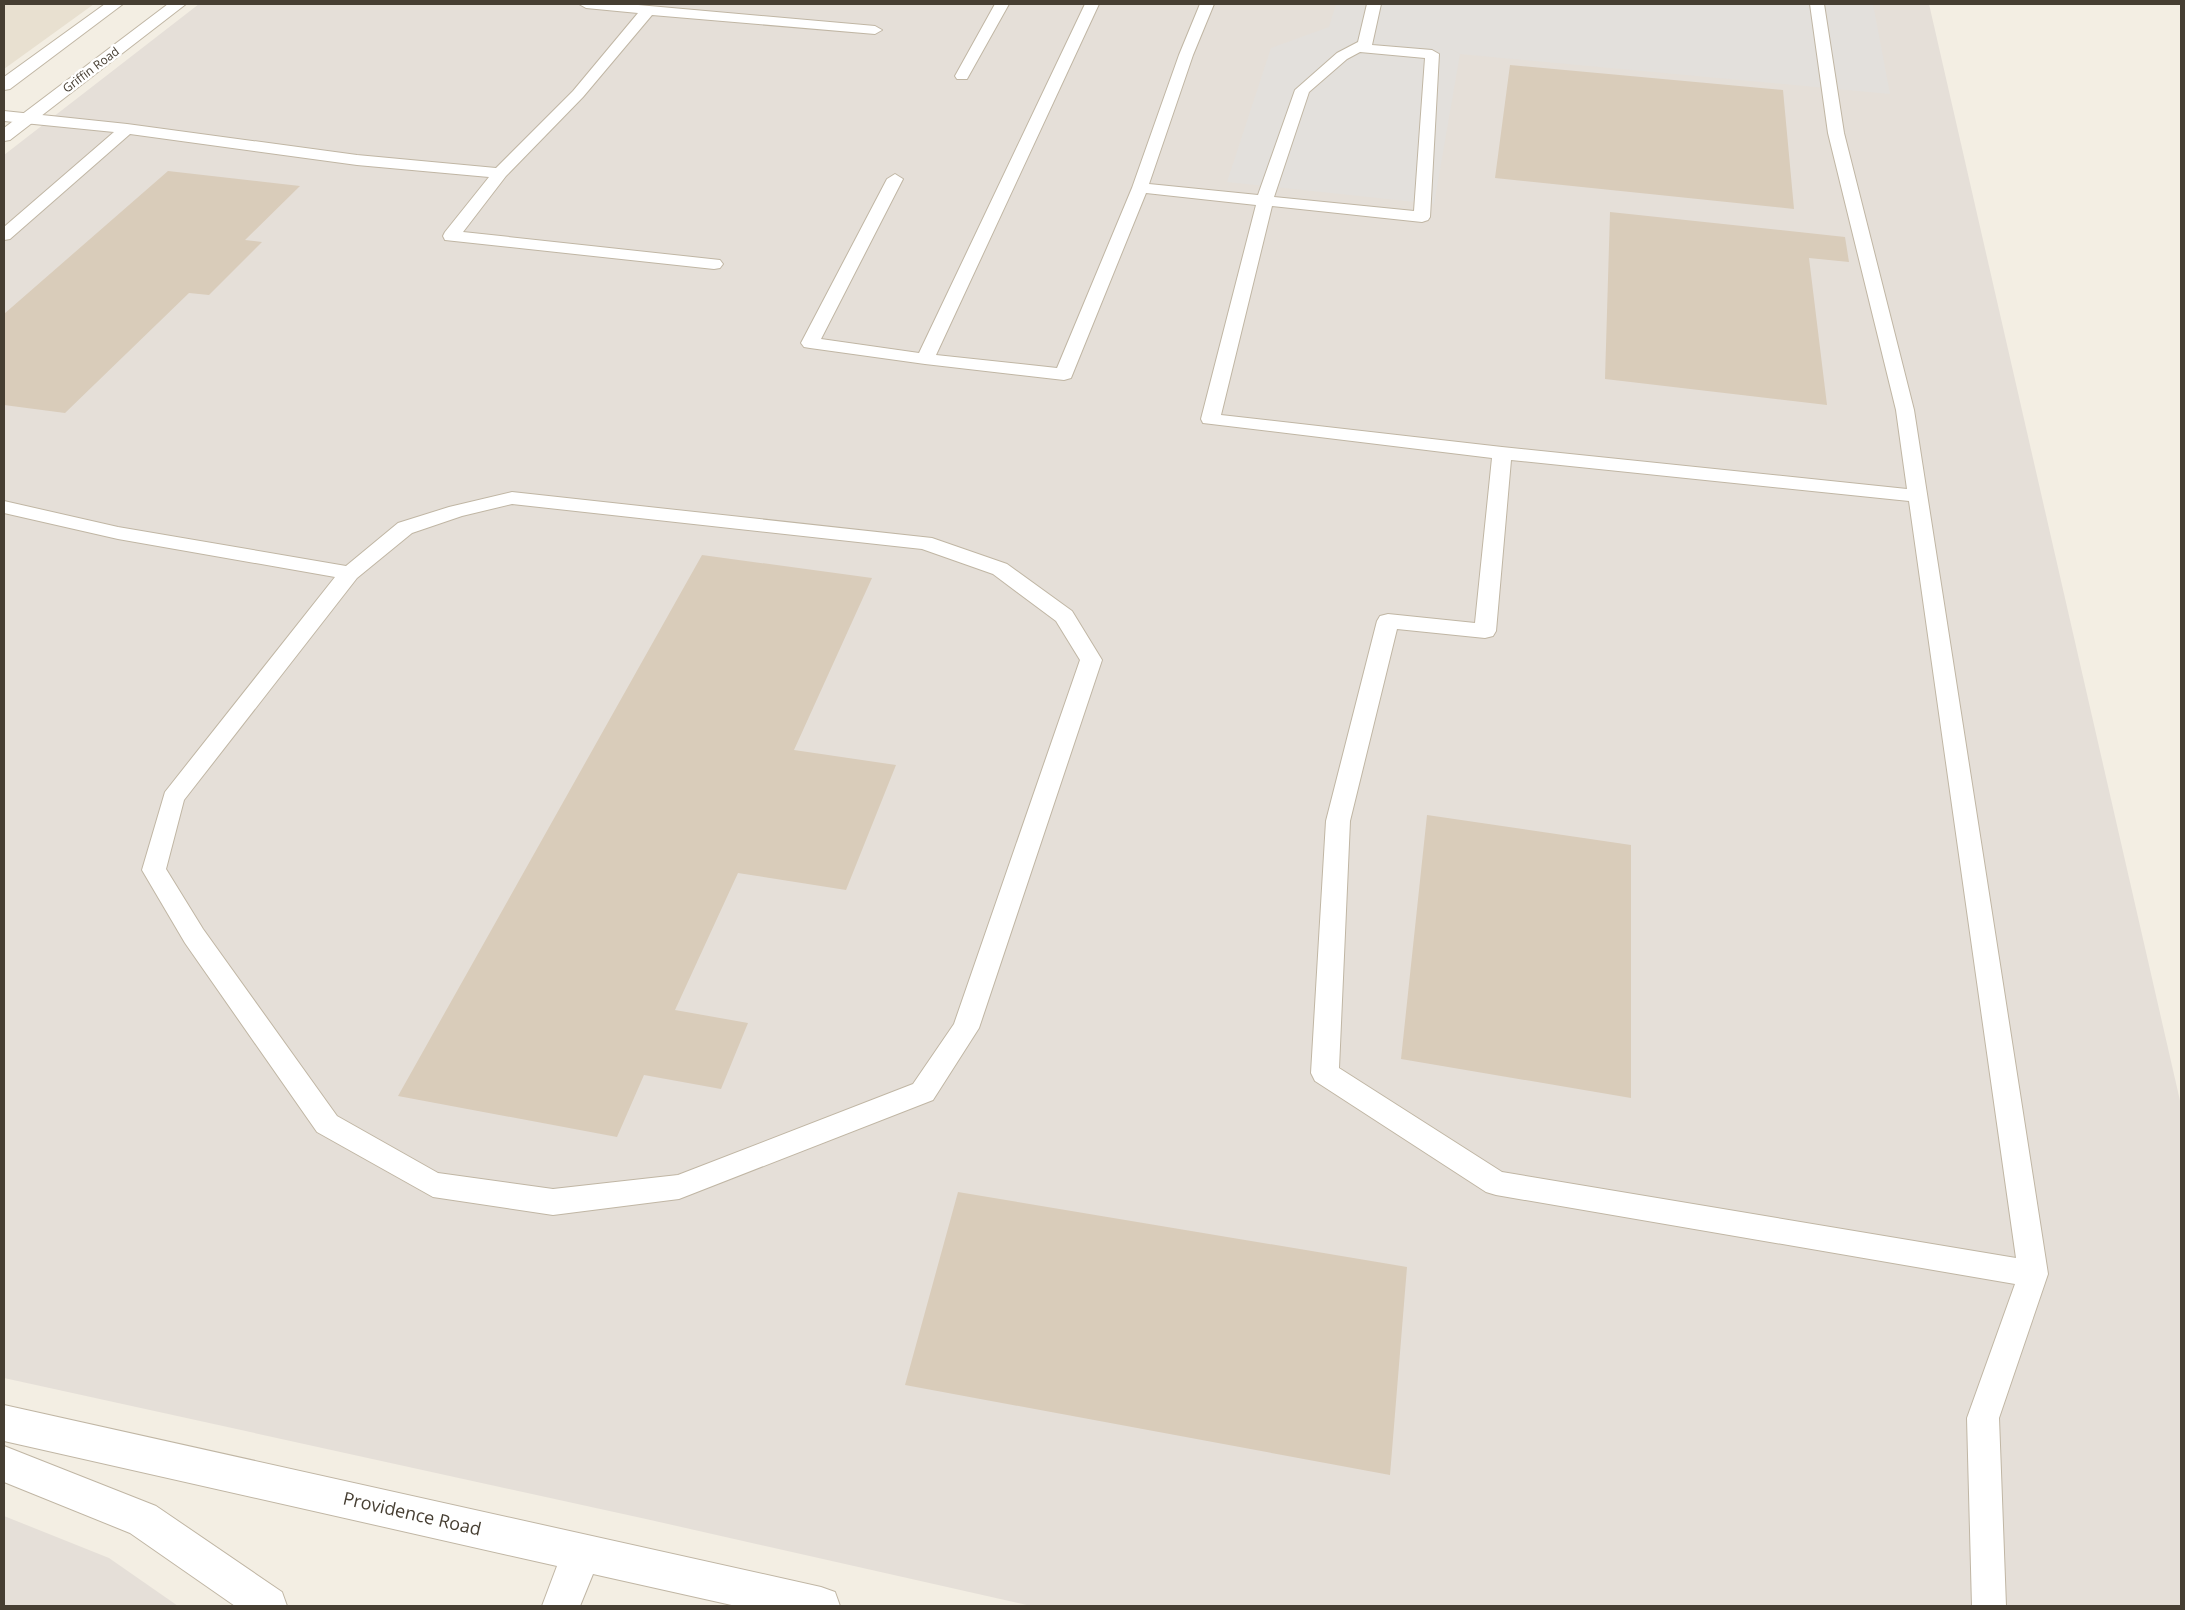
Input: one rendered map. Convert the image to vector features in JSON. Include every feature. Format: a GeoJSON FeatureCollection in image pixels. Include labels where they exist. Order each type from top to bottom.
{"type":"FeatureCollection","features":[{"type":"Feature","properties":{"kind":"street"},"geometry":{"type":"LineString","coordinates":[[4,85],[115,4]]}},
{"type":"Feature","properties":{"kind":"street","name":"Griffin Road"},"geometry":{"type":"LineString","coordinates":[[4,136],[178,4]]}},
{"type":"Feature","properties":{"kind":"street","name":"Providence Road"},"geometry":{"type":"LineString","coordinates":[[4,1423],[821,1606]]}},
{"type":"Feature","properties":{"kind":"street"},"geometry":{"type":"LineString","coordinates":[[4,1464],[143,1519],[268,1606]]}},
{"type":"Feature","properties":{"kind":"street"},"geometry":{"type":"LineString","coordinates":[[561,1606],[582,1552]]}},
{"type":"Feature","properties":{"kind":"lane"},"geometry":{"type":"LineString","coordinates":[[586,4],[875,30]]}},
{"type":"Feature","properties":{"kind":"lane"},"geometry":{"type":"LineString","coordinates":[[962,76],[1002,4]]}},
{"type":"Feature","properties":{"kind":"lane"},"geometry":{"type":"LineString","coordinates":[[925,359],[1092,4]]}},
{"type":"Feature","properties":{"kind":"lane"},"geometry":{"type":"LineString","coordinates":[[895,179],[810,343],[925,359],[1064,374],[1140,188],[1186,55],[1207,4]]}},
{"type":"Feature","properties":{"kind":"lane"},"geometry":{"type":"LineString","coordinates":[[1374,4],[1365,44],[1342,56],[1302,90],[1265,200],[1210,420],[1502,453],[1916,496]]}},
{"type":"Feature","properties":{"kind":"lane"},"geometry":{"type":"LineString","coordinates":[[1817,4],[1836,134],[1905,410],[1916,496],[2033,1274],[1983,1418],[1989,1606]]}},
{"type":"Feature","properties":{"kind":"lane"},"geometry":{"type":"LineString","coordinates":[[648,10],[578,94],[500,174],[451,236],[714,264]]}},
{"type":"Feature","properties":{"kind":"lane"},"geometry":{"type":"LineString","coordinates":[[1140,188],[1422,217],[1432,54],[1358,48]]}},
{"type":"Feature","properties":{"kind":"lane"},"geometry":{"type":"LineString","coordinates":[[4,116],[127,129],[357,160],[500,174]]}},
{"type":"Feature","properties":{"kind":"lane"},"geometry":{"type":"LineString","coordinates":[[4,235],[127,129]]}},
{"type":"Feature","properties":{"kind":"lane"},"geometry":{"type":"LineString","coordinates":[[1502,453],[1485,631],[1388,621],[1338,821],[1326,1073],[1496,1183],[2033,1274]]}},
{"type":"Feature","properties":{"kind":"lane"},"geometry":{"type":"LineString","coordinates":[[4,507],[118,534],[350,573],[405,528],[456,512],[512,498],[925,543],[1000,569],[1064,616],[1091,660],[966,1028],[923,1092],[679,1187],[553,1202],[433,1184],[327,1124],[194,936],[154,870],[172,798],[350,573]]}},
{"type":"Feature","properties":{"kind":"shaded area"},"geometry":{"type":"Polygon","coordinates":[[[4,4],[94,4],[4,69],[4,4]]]}},
{"type":"Feature","properties":{"kind":"shaded area"},"geometry":{"type":"Polygon","coordinates":[[[199,4],[1929,4],[2181,1105],[2181,1606],[1031,1606],[4,1378],[4,155],[199,4]]]}},
{"type":"Feature","properties":{"kind":"shaded area"},"geometry":{"type":"Polygon","coordinates":[[[1336,4],[1873,4],[1890,94],[1460,54],[1434,204],[1227,182],[1271,48],[1329,27],[1336,4]]]}},
{"type":"Feature","properties":{"kind":"shaded area"},"geometry":{"type":"Polygon","coordinates":[[[4,1516],[109,1558],[178,1606],[4,1606],[4,1516]]]}},
{"type":"Feature","properties":{"kind":"building"},"geometry":{"type":"Polygon","coordinates":[[[1510,65],[1783,90],[1794,209],[1495,178],[1510,65]]]}},
{"type":"Feature","properties":{"kind":"building"},"geometry":{"type":"Polygon","coordinates":[[[168,171],[300,186],[245,240],[262,242],[209,295],[189,293],[65,413],[4,405],[4,314],[168,171]]]}},
{"type":"Feature","properties":{"kind":"building"},"geometry":{"type":"Polygon","coordinates":[[[1610,212],[1845,237],[1849,262],[1809,258],[1827,405],[1605,379],[1610,212]]]}},
{"type":"Feature","properties":{"kind":"building"},"geometry":{"type":"Polygon","coordinates":[[[702,555],[872,578],[794,750],[896,765],[846,890],[738,873],[675,1010],[748,1023],[721,1089],[644,1075],[617,1137],[398,1096],[702,555]]]}},
{"type":"Feature","properties":{"kind":"building"},"geometry":{"type":"Polygon","coordinates":[[[1427,815],[1631,845],[1631,1098],[1401,1059],[1427,815]]]}},
{"type":"Feature","properties":{"kind":"building"},"geometry":{"type":"Polygon","coordinates":[[[958,1192],[1407,1267],[1390,1475],[905,1385],[958,1192]]]}}]}
